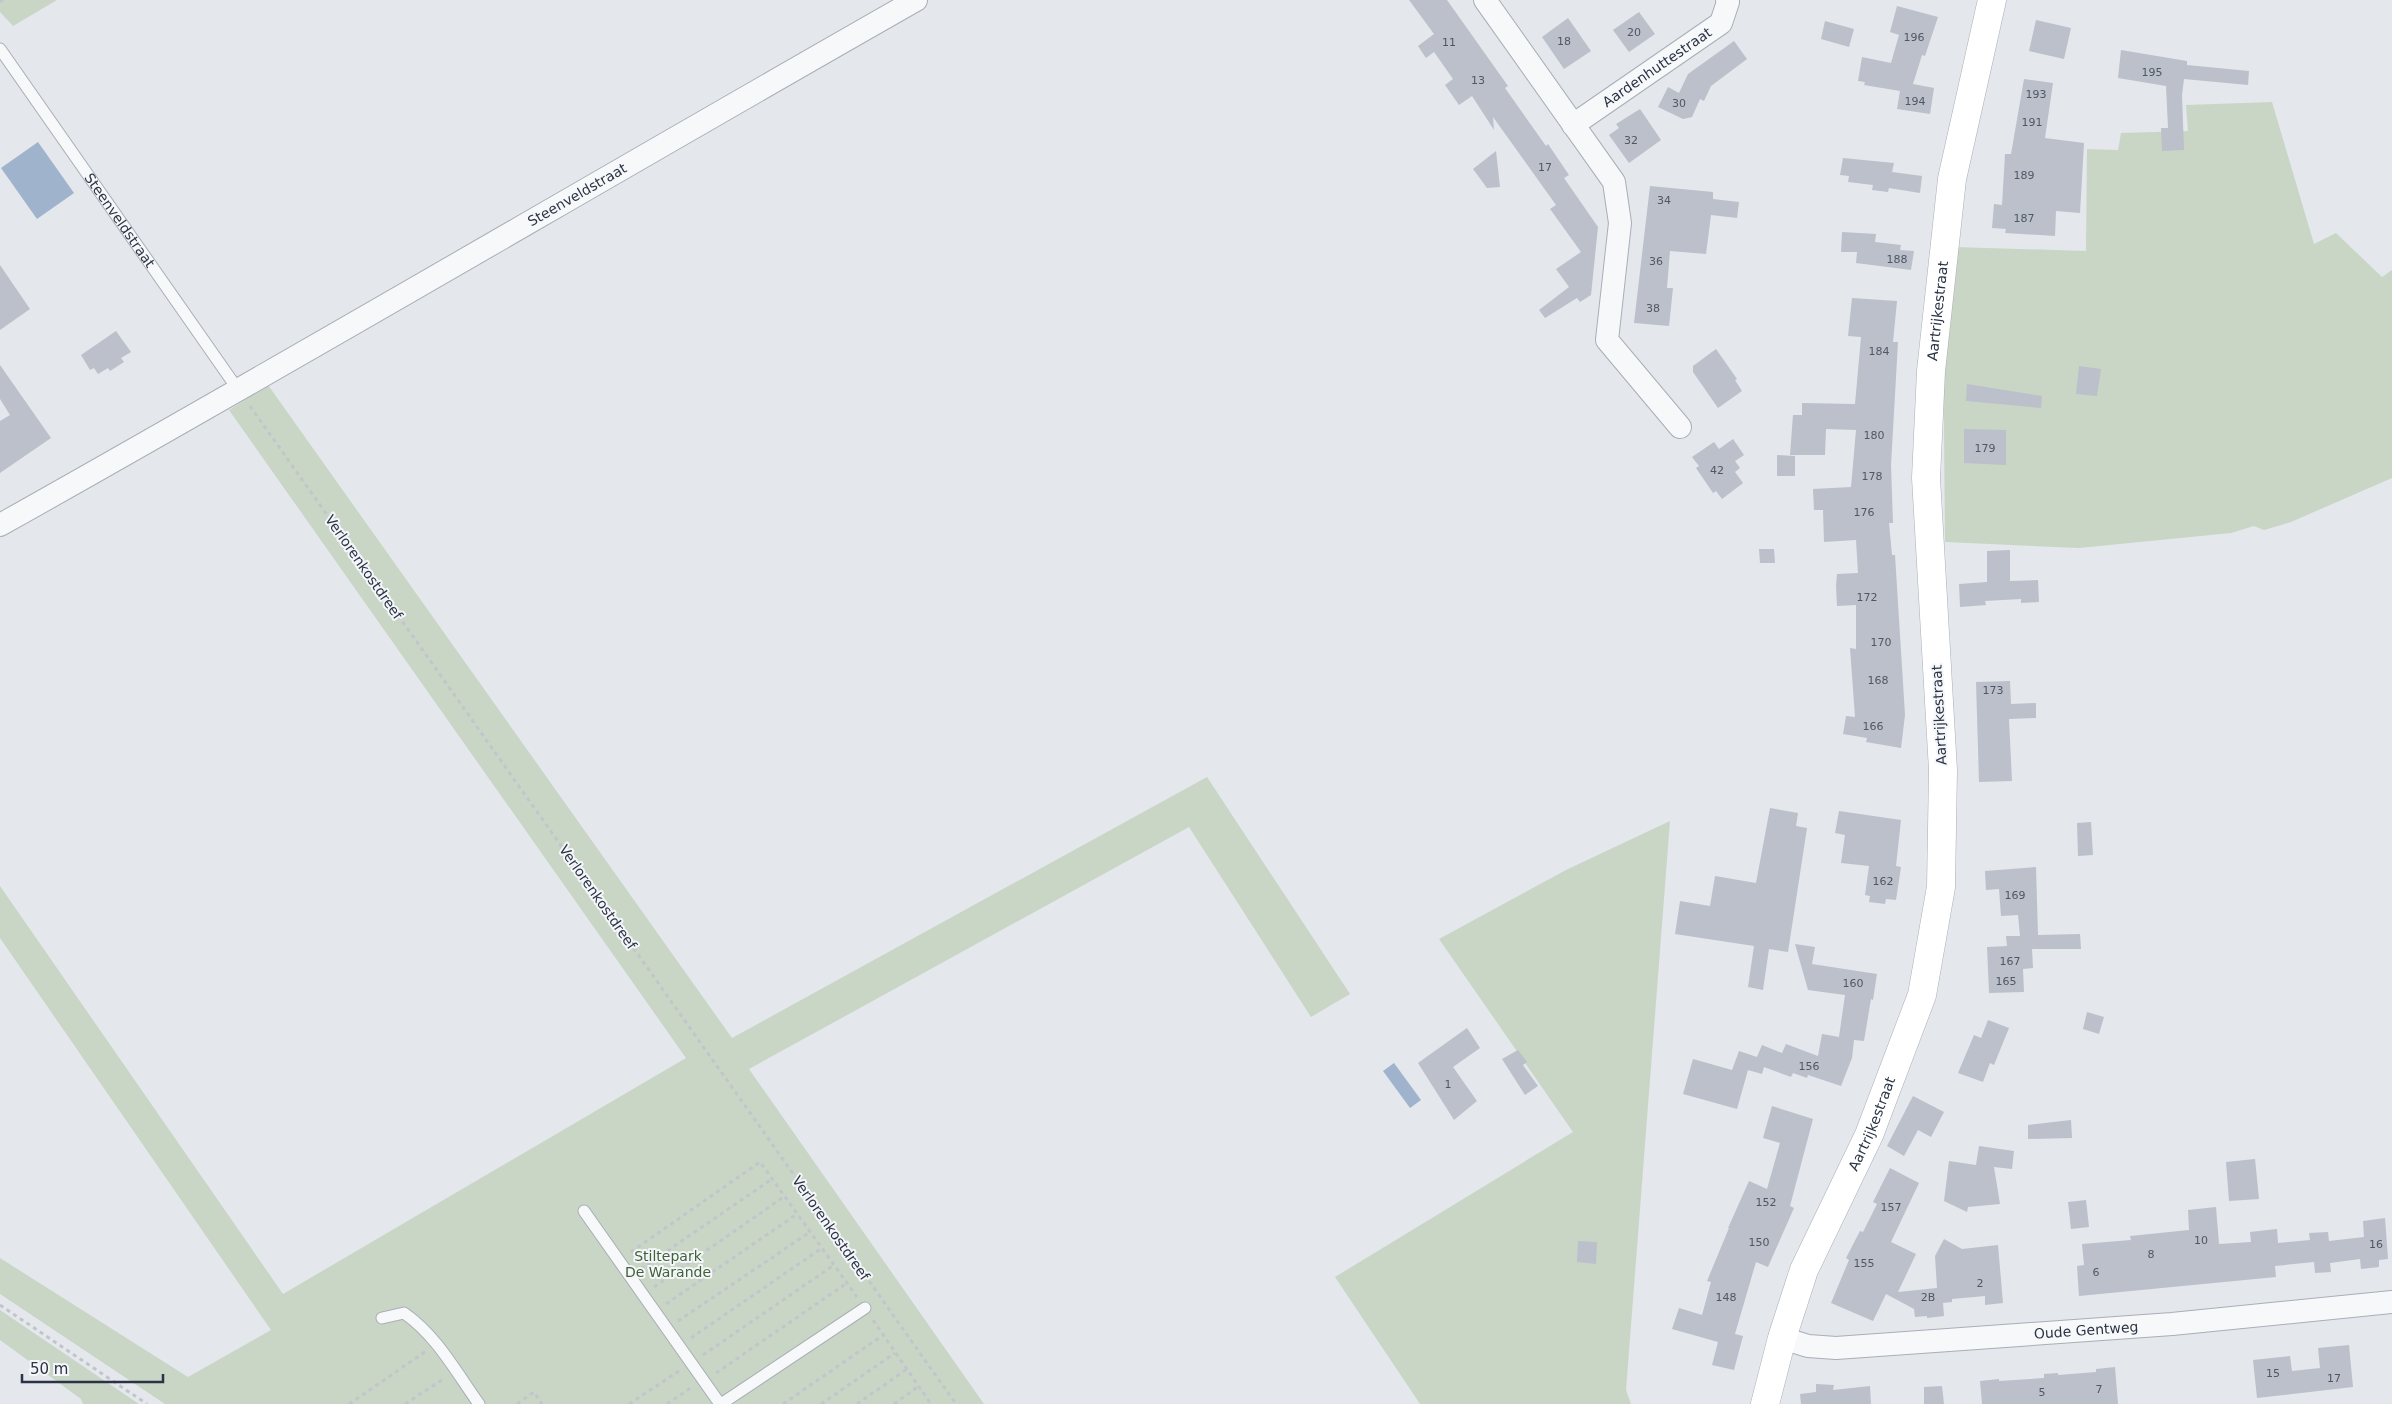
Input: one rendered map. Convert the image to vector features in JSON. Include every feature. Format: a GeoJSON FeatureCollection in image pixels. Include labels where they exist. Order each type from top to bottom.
{"type":"FeatureCollection","features":[{"type":"Feature","properties":{"kind":"street","name":"Steenveldstraat"},"geometry":{"type":"LineString","coordinates":[[0,525],[240,391],[593,184],[916,0]]}},
{"type":"Feature","properties":{"kind":"street"},"geometry":{"type":"LineString","coordinates":[[1485,0],[1614,182],[1620,223],[1607,340],[1680,427]]}},
{"type":"Feature","properties":{"kind":"street","name":"Aardenhuttestraat"},"geometry":{"type":"LineString","coordinates":[[1573,125],[1721,23],[1728,2],[1726,0]]}},
{"type":"Feature","properties":{"kind":"street","name":"Aartrijkestraat"},"geometry":{"type":"LineString","coordinates":[[1765,1404],[1782,1338],[1804,1270],[1869,1135],[1922,995],[1941,887],[1943,770],[1926,478],[1931,371],[1952,179],[1992,0]]}},
{"type":"Feature","properties":{"kind":"street","name":"Oude Gentweg"},"geometry":{"type":"LineString","coordinates":[[1782,1338],[1808,1346],[1836,1348],[2172,1324],[2392,1302]]}},
{"type":"Feature","properties":{"kind":"lane","name":"Steenveldstraat"},"geometry":{"type":"LineString","coordinates":[[0,48],[240,391]]}},
{"type":"Feature","properties":{"kind":"lane"},"geometry":{"type":"LineString","coordinates":[[584,1211],[721,1404],[865,1308]]}},
{"type":"Feature","properties":{"kind":"lane"},"geometry":{"type":"LineString","coordinates":[[382,1318],[404,1314],[418,1323],[437,1344],[478,1404]]}},
{"type":"Feature","properties":{"kind":"path","name":"Verlorenkostdreef"},"geometry":{"type":"LineString","coordinates":[[240,391],[956,1404]]}},
{"type":"Feature","properties":{"kind":"path"},"geometry":{"type":"LineString","coordinates":[[619,1260],[760,1162],[931,1404]]}},
{"type":"Feature","properties":{"kind":"path"},"geometry":{"type":"LineString","coordinates":[[630,1277],[772,1179]]}},
{"type":"Feature","properties":{"kind":"path"},"geometry":{"type":"LineString","coordinates":[[642,1294],[785,1196]]}},
{"type":"Feature","properties":{"kind":"path"},"geometry":{"type":"LineString","coordinates":[[655,1312],[797,1214]]}},
{"type":"Feature","properties":{"kind":"path"},"geometry":{"type":"LineString","coordinates":[[667,1329],[810,1232]]}},
{"type":"Feature","properties":{"kind":"path"},"geometry":{"type":"LineString","coordinates":[[679,1346],[822,1248]]}},
{"type":"Feature","properties":{"kind":"path"},"geometry":{"type":"LineString","coordinates":[[629,1404],[834,1265]]}},
{"type":"Feature","properties":{"kind":"path"},"geometry":{"type":"LineString","coordinates":[[667,1404],[847,1283]]}},
{"type":"Feature","properties":{"kind":"path"},"geometry":{"type":"LineString","coordinates":[[0,1305],[147,1404]]}},
{"type":"Feature","properties":{"kind":"path"},"geometry":{"type":"LineString","coordinates":[[783,1404],[883,1335]]}},
{"type":"Feature","properties":{"kind":"path"},"geometry":{"type":"LineString","coordinates":[[350,1404],[437,1344]]}},
{"type":"Feature","properties":{"kind":"path"},"geometry":{"type":"LineString","coordinates":[[821,1404],[895,1353]]}},
{"type":"Feature","properties":{"kind":"path"},"geometry":{"type":"LineString","coordinates":[[857,1404],[907,1369]]}},
{"type":"Feature","properties":{"kind":"path"},"geometry":{"type":"LineString","coordinates":[[405,1404],[456,1370]]}},
{"type":"Feature","properties":{"kind":"path"},"geometry":{"type":"LineString","coordinates":[[894,1404],[919,1386]]}},
{"type":"Feature","properties":{"kind":"path"},"geometry":{"type":"LineString","coordinates":[[518,1404],[534,1392],[542,1404]]}},
{"type":"Feature","properties":{"kind":"green space"},"geometry":{"type":"Polygon","coordinates":[[[0,0],[57,0],[13,26],[0,12],[0,0]]]}},
{"type":"Feature","properties":{"kind":"green space"},"geometry":{"type":"Polygon","coordinates":[[[2272,102],[2314,244],[2336,233],[2382,277],[2392,270],[2392,478],[2291,522],[2264,530],[2254,526],[2231,533],[2079,548],[1945,542],[1943,316],[1954,247],[2086,251],[2087,149],[2118,150],[2121,133],[2188,131],[2186,105],[2272,102]]]}},
{"type":"Feature","properties":{"kind":"green space","name":"Stiltepark De Warande"},"geometry":{"type":"Polygon","coordinates":[[[268,385],[732,1038],[1207,777],[1350,994],[1311,1017],[1189,827],[749,1069],[984,1404],[165,1404],[0,1294],[0,1258],[188,1377],[271,1330],[0,938],[0,886],[283,1294],[686,1058],[229,410],[268,385]]]}},
{"type":"Feature","properties":{"kind":"green space"},"geometry":{"type":"Polygon","coordinates":[[[1670,821],[1626,1390],[1631,1404],[1420,1404],[1335,1277],[1573,1132],[1439,939],[1566,870],[1670,821]]]}},
{"type":"Feature","properties":{"kind":"green space"},"geometry":{"type":"Polygon","coordinates":[[[0,1310],[139,1404],[83,1404],[81,1399],[0,1340],[0,1310]]]}},
{"type":"Feature","properties":{"kind":"water"},"geometry":{"type":"Polygon","coordinates":[[[38,142],[74,193],[37,219],[1,168],[38,142]]]}},
{"type":"Feature","properties":{"kind":"water"},"geometry":{"type":"Polygon","coordinates":[[[1394,1063],[1421,1100],[1410,1108],[1383,1071],[1394,1063]]]}},
{"type":"Feature","properties":{"kind":"building"},"geometry":{"type":"Polygon","coordinates":[[[1409,0],[1447,0],[1508,86],[1505,88],[1569,175],[1564,178],[1598,227],[1591,295],[1580,302],[1577,298],[1545,318],[1539,310],[1569,287],[1556,269],[1581,252],[1550,209],[1556,205],[1493,117],[1494,130],[1472,96],[1459,105],[1445,85],[1453,79],[1434,52],[1426,58],[1418,46],[1434,34],[1409,0]]]}},
{"type":"Feature","properties":{"kind":"building"},"geometry":{"type":"Polygon","coordinates":[[[1897,6],[1938,17],[1925,56],[1922,55],[1913,84],[1934,88],[1930,114],[1897,109],[1900,91],[1864,85],[1865,82],[1858,81],[1862,57],[1891,63],[1899,35],[1890,32],[1897,6]]]}},
{"type":"Feature","properties":{"kind":"building"},"geometry":{"type":"Polygon","coordinates":[[[1639,12],[1655,34],[1629,52],[1613,30],[1639,12]]]}},
{"type":"Feature","properties":{"kind":"building"},"geometry":{"type":"Polygon","coordinates":[[[1568,18],[1591,51],[1564,69],[1542,37],[1568,18]]]}},
{"type":"Feature","properties":{"kind":"building"},"geometry":{"type":"Polygon","coordinates":[[[2036,20],[2071,28],[2064,59],[2029,51],[2036,20]]]}},
{"type":"Feature","properties":{"kind":"building"},"geometry":{"type":"Polygon","coordinates":[[[1825,21],[1854,29],[1849,47],[1821,39],[1825,21]]]}},
{"type":"Feature","properties":{"kind":"building"},"geometry":{"type":"Polygon","coordinates":[[[1734,41],[1747,59],[1711,86],[1704,101],[1700,99],[1692,117],[1683,119],[1658,107],[1668,87],[1679,93],[1688,74],[1734,41]]]}},
{"type":"Feature","properties":{"kind":"building"},"geometry":{"type":"Polygon","coordinates":[[[2121,50],[2187,61],[2187,65],[2249,71],[2248,85],[2184,79],[2182,95],[2184,150],[2162,151],[2161,128],[2168,128],[2166,86],[2118,78],[2121,50]]]}},
{"type":"Feature","properties":{"kind":"building"},"geometry":{"type":"Polygon","coordinates":[[[2024,79],[2053,83],[2045,138],[2084,143],[2080,213],[2056,211],[2055,236],[2005,233],[2006,229],[1992,228],[1994,204],[2002,205],[2005,154],[2011,154],[2024,79]]]}},
{"type":"Feature","properties":{"kind":"building"},"geometry":{"type":"Polygon","coordinates":[[[1640,109],[1661,140],[1629,163],[1609,135],[1619,128],[1616,124],[1640,109]]]}},
{"type":"Feature","properties":{"kind":"building"},"geometry":{"type":"Polygon","coordinates":[[[1496,151],[1500,187],[1487,188],[1473,169],[1496,151]]]}},
{"type":"Feature","properties":{"kind":"building"},"geometry":{"type":"Polygon","coordinates":[[[1843,158],[1894,163],[1892,172],[1922,176],[1920,193],[1889,188],[1888,192],[1872,190],[1873,185],[1848,182],[1849,176],[1840,175],[1843,158]]]}},
{"type":"Feature","properties":{"kind":"building"},"geometry":{"type":"Polygon","coordinates":[[[1650,186],[1713,192],[1713,199],[1739,202],[1737,218],[1711,215],[1706,254],[1670,251],[1667,288],[1673,288],[1669,326],[1634,323],[1650,186]]]}},
{"type":"Feature","properties":{"kind":"building"},"geometry":{"type":"Polygon","coordinates":[[[1842,232],[1876,234],[1875,242],[1901,245],[1900,250],[1914,251],[1911,270],[1856,263],[1857,252],[1841,252],[1842,232]]]}},
{"type":"Feature","properties":{"kind":"building"},"geometry":{"type":"Polygon","coordinates":[[[0,265],[30,309],[0,330],[0,265]]]}},
{"type":"Feature","properties":{"kind":"building"},"geometry":{"type":"Polygon","coordinates":[[[1852,298],[1897,301],[1893,342],[1898,342],[1891,465],[1893,523],[1889,523],[1892,555],[1895,555],[1905,715],[1901,748],[1866,742],[1867,738],[1843,734],[1846,716],[1855,717],[1850,648],[1856,649],[1856,605],[1837,606],[1836,586],[1837,574],[1858,573],[1856,540],[1824,542],[1823,510],[1814,510],[1813,489],[1851,487],[1856,430],[1826,429],[1825,455],[1790,455],[1793,415],[1802,415],[1802,403],[1855,404],[1861,337],[1848,336],[1852,298]]]}},
{"type":"Feature","properties":{"kind":"building"},"geometry":{"type":"Polygon","coordinates":[[[116,331],[131,352],[121,358],[124,362],[110,371],[108,368],[98,374],[94,368],[90,370],[81,355],[116,331]]]}},
{"type":"Feature","properties":{"kind":"building"},"geometry":{"type":"Polygon","coordinates":[[[1716,349],[1737,379],[1735,380],[1742,391],[1718,408],[1693,372],[1693,366],[1716,349]]]}},
{"type":"Feature","properties":{"kind":"building"},"geometry":{"type":"Polygon","coordinates":[[[0,365],[51,438],[0,473],[0,421],[10,415],[0,399],[0,365]]]}},
{"type":"Feature","properties":{"kind":"building"},"geometry":{"type":"Polygon","coordinates":[[[2079,366],[2101,369],[2097,396],[2076,394],[2079,366]]]}},
{"type":"Feature","properties":{"kind":"building"},"geometry":{"type":"Polygon","coordinates":[[[1967,384],[2042,396],[2041,408],[1966,401],[1967,384]]]}},
{"type":"Feature","properties":{"kind":"building"},"geometry":{"type":"Polygon","coordinates":[[[1964,429],[2006,430],[2006,465],[1964,463],[1964,429]]]}},
{"type":"Feature","properties":{"kind":"building"},"geometry":{"type":"Polygon","coordinates":[[[1733,439],[1744,455],[1735,461],[1740,468],[1735,472],[1743,483],[1722,499],[1716,491],[1713,493],[1696,468],[1699,466],[1692,457],[1714,442],[1719,449],[1733,439]]]}},
{"type":"Feature","properties":{"kind":"building"},"geometry":{"type":"Polygon","coordinates":[[[1777,455],[1795,456],[1795,476],[1777,476],[1777,455]]]}},
{"type":"Feature","properties":{"kind":"building"},"geometry":{"type":"Polygon","coordinates":[[[1759,549],[1774,549],[1775,563],[1760,563],[1759,549]]]}},
{"type":"Feature","properties":{"kind":"building"},"geometry":{"type":"Polygon","coordinates":[[[2010,550],[2010,581],[2038,580],[2039,602],[2021,603],[2021,599],[1985,601],[1986,605],[1960,607],[1959,584],[1987,582],[1987,551],[2010,550]]]}},
{"type":"Feature","properties":{"kind":"building"},"geometry":{"type":"Polygon","coordinates":[[[2010,681],[2011,704],[2036,703],[2036,718],[2009,719],[2012,781],[1979,782],[1976,682],[2010,681]]]}},
{"type":"Feature","properties":{"kind":"building"},"geometry":{"type":"Polygon","coordinates":[[[1770,808],[1798,813],[1796,826],[1807,828],[1788,952],[1769,949],[1763,990],[1748,987],[1754,946],[1675,934],[1680,901],[1710,906],[1715,876],[1756,883],[1770,808]]]}},
{"type":"Feature","properties":{"kind":"building"},"geometry":{"type":"Polygon","coordinates":[[[1839,811],[1901,820],[1896,866],[1901,867],[1896,900],[1886,899],[1885,904],[1869,902],[1870,896],[1865,895],[1869,866],[1841,863],[1845,835],[1835,833],[1839,811]]]}},
{"type":"Feature","properties":{"kind":"building"},"geometry":{"type":"Polygon","coordinates":[[[2091,822],[2093,855],[2078,856],[2077,823],[2091,822]]]}},
{"type":"Feature","properties":{"kind":"building"},"geometry":{"type":"Polygon","coordinates":[[[2036,867],[2038,935],[2080,934],[2081,949],[2032,949],[2033,968],[2023,969],[2024,992],[1989,993],[1987,947],[2007,946],[2006,936],[2020,936],[2018,915],[2001,916],[1999,889],[1986,890],[1985,871],[2036,867]]]}},
{"type":"Feature","properties":{"kind":"building"},"geometry":{"type":"Polygon","coordinates":[[[1795,944],[1815,947],[1812,964],[1877,974],[1864,1041],[1854,1040],[1852,1058],[1841,1086],[1808,1075],[1807,1078],[1793,1073],[1791,1077],[1764,1067],[1762,1074],[1748,1070],[1737,1109],[1683,1094],[1693,1059],[1732,1070],[1739,1051],[1757,1057],[1762,1045],[1782,1053],[1786,1044],[1818,1056],[1822,1034],[1839,1037],[1845,995],[1808,990],[1795,944]]]}},
{"type":"Feature","properties":{"kind":"building"},"geometry":{"type":"Polygon","coordinates":[[[2087,1012],[2104,1017],[2099,1034],[2083,1029],[2087,1012]]]}},
{"type":"Feature","properties":{"kind":"building"},"geometry":{"type":"Polygon","coordinates":[[[1988,1020],[2009,1028],[1994,1065],[1990,1063],[1983,1082],[1958,1073],[1974,1035],[1981,1038],[1988,1020]]]}},
{"type":"Feature","properties":{"kind":"building"},"geometry":{"type":"Polygon","coordinates":[[[1467,1028],[1480,1048],[1453,1067],[1477,1101],[1454,1120],[1418,1063],[1467,1028]]]}},
{"type":"Feature","properties":{"kind":"building"},"geometry":{"type":"Polygon","coordinates":[[[1518,1050],[1527,1062],[1523,1065],[1538,1086],[1525,1095],[1502,1059],[1518,1050]]]}},
{"type":"Feature","properties":{"kind":"building"},"geometry":{"type":"Polygon","coordinates":[[[1913,1096],[1944,1112],[1931,1137],[1918,1130],[1904,1156],[1887,1146],[1913,1096]]]}},
{"type":"Feature","properties":{"kind":"building"},"geometry":{"type":"Polygon","coordinates":[[[1772,1106],[1813,1119],[1790,1206],[1794,1208],[1768,1267],[1756,1262],[1735,1334],[1743,1336],[1734,1370],[1712,1365],[1718,1342],[1672,1329],[1679,1308],[1702,1315],[1711,1282],[1707,1281],[1749,1181],[1767,1189],[1780,1143],[1763,1138],[1772,1106]]]}},
{"type":"Feature","properties":{"kind":"building"},"geometry":{"type":"Polygon","coordinates":[[[2071,1120],[2072,1138],[2028,1139],[2028,1125],[2071,1120]]]}},
{"type":"Feature","properties":{"kind":"building"},"geometry":{"type":"Polygon","coordinates":[[[1979,1146],[2014,1151],[2012,1169],[1994,1167],[2000,1204],[1968,1207],[1967,1212],[1944,1201],[1949,1161],[1976,1165],[1979,1146]]]}},
{"type":"Feature","properties":{"kind":"building"},"geometry":{"type":"Polygon","coordinates":[[[2255,1159],[2259,1199],[2229,1201],[2226,1162],[2255,1159]]]}},
{"type":"Feature","properties":{"kind":"building"},"geometry":{"type":"Polygon","coordinates":[[[1890,1168],[1919,1183],[1891,1242],[1916,1254],[1898,1292],[1937,1288],[1935,1256],[1944,1239],[1962,1249],[1998,1245],[2003,1303],[1985,1305],[1985,1296],[1952,1299],[1952,1302],[1943,1303],[1944,1316],[1927,1318],[1927,1316],[1915,1317],[1914,1309],[1886,1294],[1873,1321],[1831,1303],[1849,1260],[1846,1258],[1860,1231],[1863,1232],[1877,1204],[1873,1202],[1890,1168]]]}},
{"type":"Feature","properties":{"kind":"building"},"geometry":{"type":"Polygon","coordinates":[[[2086,1200],[2089,1227],[2071,1229],[2068,1202],[2086,1200]]]}},
{"type":"Feature","properties":{"kind":"building"},"geometry":{"type":"Polygon","coordinates":[[[2216,1207],[2219,1244],[2251,1242],[2250,1232],[2277,1229],[2278,1243],[2310,1240],[2309,1233],[2328,1232],[2329,1241],[2364,1237],[2363,1221],[2385,1218],[2388,1259],[2379,1260],[2379,1267],[2361,1269],[2360,1259],[2330,1263],[2331,1272],[2315,1273],[2314,1262],[2275,1266],[2276,1277],[2079,1296],[2077,1266],[2084,1265],[2082,1244],[2131,1240],[2130,1236],[2189,1230],[2188,1210],[2216,1207]]]}},
{"type":"Feature","properties":{"kind":"building"},"geometry":{"type":"Polygon","coordinates":[[[1578,1241],[1597,1242],[1596,1264],[1577,1262],[1578,1241]]]}},
{"type":"Feature","properties":{"kind":"building"},"geometry":{"type":"Polygon","coordinates":[[[2349,1345],[2353,1387],[2257,1398],[2253,1360],[2290,1356],[2292,1371],[2320,1368],[2318,1348],[2349,1345]]]}},
{"type":"Feature","properties":{"kind":"building"},"geometry":{"type":"Polygon","coordinates":[[[2115,1367],[2118,1404],[1982,1404],[1980,1381],[2044,1378],[2044,1374],[2058,1373],[2058,1375],[2096,1372],[2096,1369],[2115,1367]]]}},
{"type":"Feature","properties":{"kind":"building"},"geometry":{"type":"Polygon","coordinates":[[[1816,1384],[1834,1385],[1833,1390],[1870,1386],[1871,1404],[1801,1404],[1800,1394],[1816,1392],[1816,1384]]]}},
{"type":"Feature","properties":{"kind":"building"},"geometry":{"type":"Polygon","coordinates":[[[1942,1386],[1944,1404],[1924,1404],[1924,1387],[1942,1386]]]}}]}
